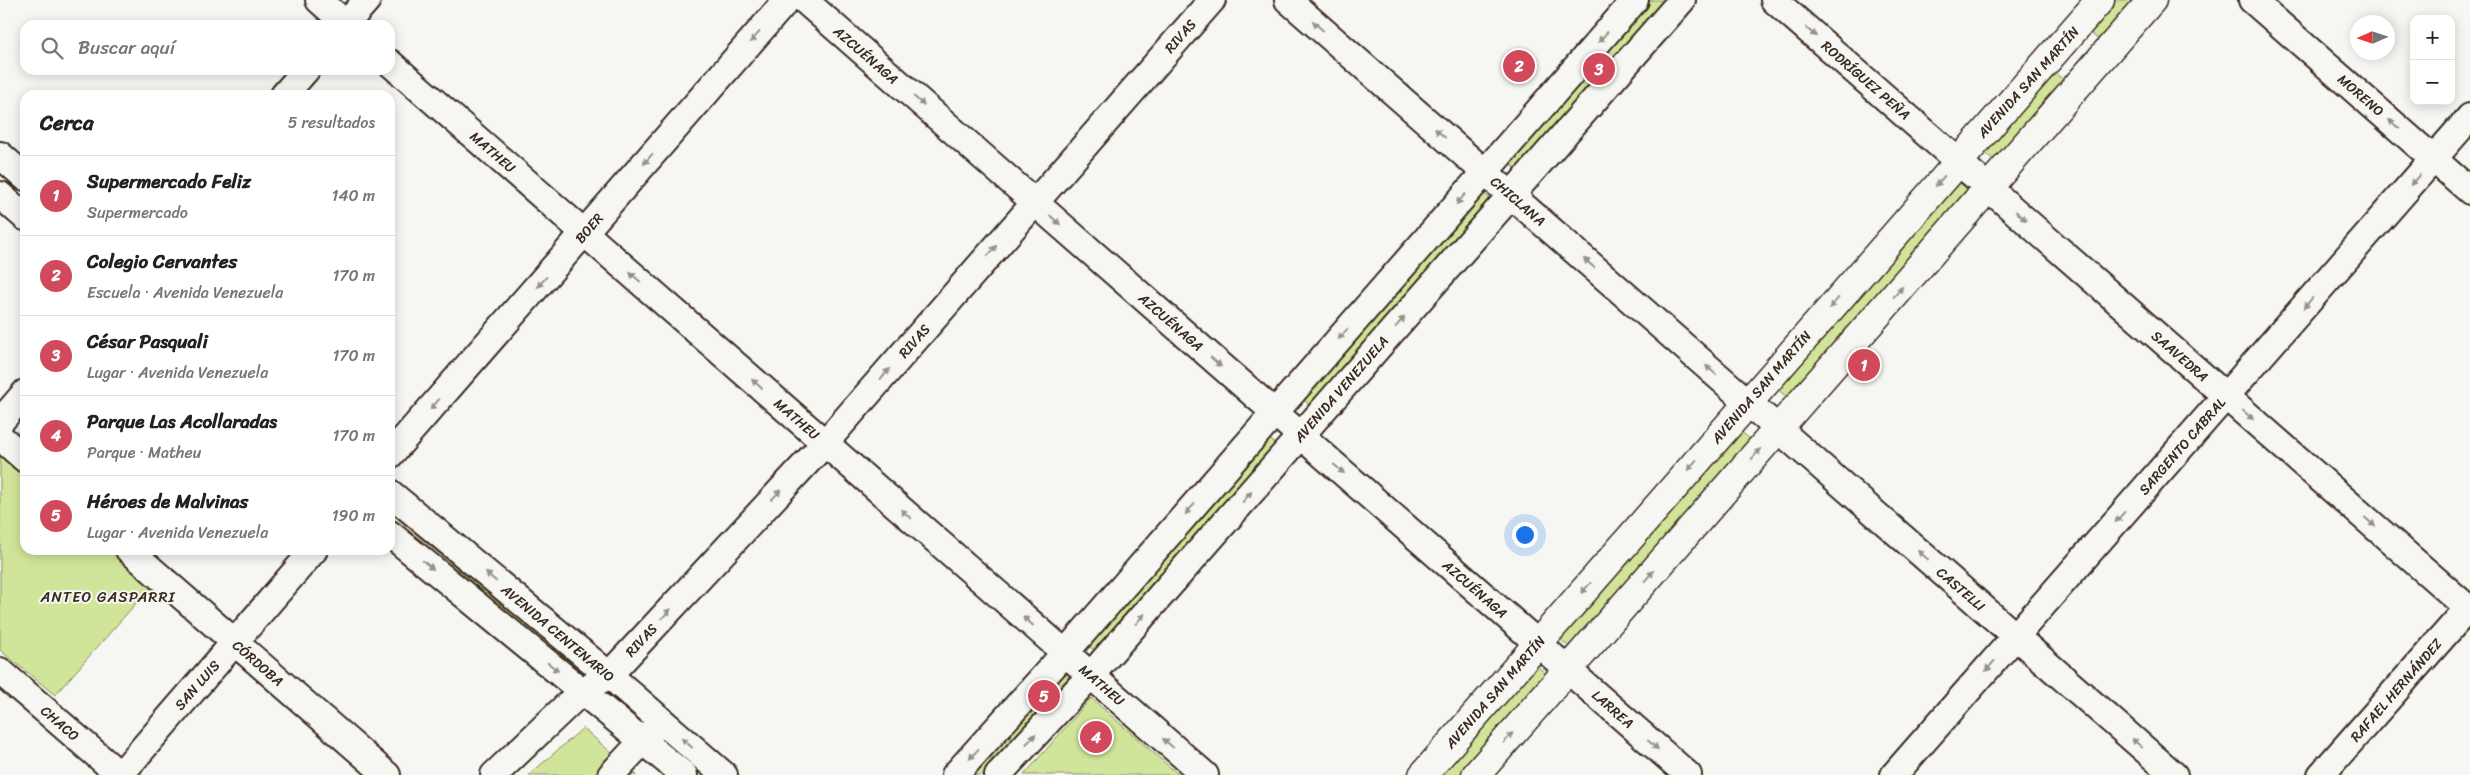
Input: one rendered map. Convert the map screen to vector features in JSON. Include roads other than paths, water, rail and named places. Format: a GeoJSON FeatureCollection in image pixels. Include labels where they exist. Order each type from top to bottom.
{"type":"FeatureCollection","features":[{"type":"Feature","properties":{"kind":"main road","name":"AVENIDA SAN MARTÍN"},"geometry":{"type":"LineString","coordinates":[[1423,775],[2100,0]]}},
{"type":"Feature","properties":{"kind":"main road"},"geometry":{"type":"LineString","coordinates":[[1476,775],[2152,0]]}},
{"type":"Feature","properties":{"kind":"street"},"geometry":{"type":"LineString","coordinates":[[318,0],[340,20]]}},
{"type":"Feature","properties":{"kind":"street"},"geometry":{"type":"LineString","coordinates":[[350,20],[367,0]]}},
{"type":"Feature","properties":{"kind":"street","name":"BOER"},"geometry":{"type":"LineString","coordinates":[[395,449],[787,0]]}},
{"type":"Feature","properties":{"kind":"street","name":"AZCUÉNAGA"},"geometry":{"type":"LineString","coordinates":[[804,0],[1538,643]]}},
{"type":"Feature","properties":{"kind":"street","name":"RIVAS"},"geometry":{"type":"LineString","coordinates":[[494,775],[595,683],[825,443],[1212,0]]}},
{"type":"Feature","properties":{"kind":"street","name":"CHICLANA"},"geometry":{"type":"LineString","coordinates":[[1288,0],[1748,402]]}},
{"type":"Feature","properties":{"kind":"street"},"geometry":{"type":"LineString","coordinates":[[955,775],[1065,653],[1635,0]]}},
{"type":"Feature","properties":{"kind":"street","name":"AVENIDA VENEZUELA"},"geometry":{"type":"LineString","coordinates":[[998,775],[1091,675],[1682,0]]}},
{"type":"Feature","properties":{"kind":"street","name":"RODRÍGUEZ PEÑA"},"geometry":{"type":"LineString","coordinates":[[1774,0],[1958,161]]}},
{"type":"Feature","properties":{"kind":"street","name":"MORENO"},"geometry":{"type":"LineString","coordinates":[[2252,0],[2470,191]]}},
{"type":"Feature","properties":{"kind":"street","name":"MATHEU"},"geometry":{"type":"LineString","coordinates":[[395,66],[1205,775]]}},
{"type":"Feature","properties":{"kind":"street"},"geometry":{"type":"LineString","coordinates":[[288,90],[302,75]]}},
{"type":"Feature","properties":{"kind":"street","name":"SARGENTO CABRAL"},"geometry":{"type":"LineString","coordinates":[[1894,775],[2470,117]]}},
{"type":"Feature","properties":{"kind":"street"},"geometry":{"type":"LineString","coordinates":[[0,155],[20,173]]}},
{"type":"Feature","properties":{"kind":"street","name":"SAAVEDRA"},"geometry":{"type":"LineString","coordinates":[[1958,161],[2469,608]]}},
{"type":"Feature","properties":{"kind":"street"},"geometry":{"type":"LineString","coordinates":[[0,195],[20,213]]}},
{"type":"Feature","properties":{"kind":"street"},"geometry":{"type":"LineString","coordinates":[[0,422],[20,399]]}},
{"type":"Feature","properties":{"kind":"street","name":"CASTELLI"},"geometry":{"type":"LineString","coordinates":[[1748,402],[2174,775]]}},
{"type":"Feature","properties":{"kind":"street"},"geometry":{"type":"LineString","coordinates":[[0,437],[20,454]]}},
{"type":"Feature","properties":{"kind":"street","name":"AVENIDA CENTENARIO"},"geometry":{"type":"LineString","coordinates":[[395,498],[595,683],[643,741],[684,775]]}},
{"type":"Feature","properties":{"kind":"street","name":"AVENIDA CENTENARIO"},"geometry":{"type":"LineString","coordinates":[[395,538],[595,683],[661,720],[724,775]]}},
{"type":"Feature","properties":{"kind":"street","name":"CÓRDOBA"},"geometry":{"type":"LineString","coordinates":[[135,555],[387,775]]}},
{"type":"Feature","properties":{"kind":"street","name":"SAN LUIS"},"geometry":{"type":"LineString","coordinates":[[120,775],[310,555]]}},
{"type":"Feature","properties":{"kind":"street","name":"RAFAEL HERNÁNDEZ"},"geometry":{"type":"LineString","coordinates":[[2321,775],[2469,608]]}},
{"type":"Feature","properties":{"kind":"street","name":"LARREA"},"geometry":{"type":"LineString","coordinates":[[1538,643],[1688,775]]}},
{"type":"Feature","properties":{"kind":"street","name":"CHACO"},"geometry":{"type":"LineString","coordinates":[[0,671],[120,775]]}},
{"type":"Feature","properties":{"kind":"street"},"geometry":{"type":"LineString","coordinates":[[611,775],[661,720]]}},
{"type":"Feature","properties":{"kind":"place","name":"Colegio Cervantes"},"geometry":{"type":"Point","coordinates":[1519,66]}},
{"type":"Feature","properties":{"kind":"place","name":"César Pasquali"},"geometry":{"type":"Point","coordinates":[1599,69]}},
{"type":"Feature","properties":{"kind":"place","name":"Supermercado Feliz"},"geometry":{"type":"Point","coordinates":[1864,365]}},
{"type":"Feature","properties":{"kind":"place","name":"Héroes de Malvinas"},"geometry":{"type":"Point","coordinates":[1044,696]}},
{"type":"Feature","properties":{"kind":"place","name":"Parque Las Acollaradas"},"geometry":{"type":"Point","coordinates":[1096,737]}},
{"type":"Feature","properties":{"kind":"district","name":"ANTEO GASPARRI"},"geometry":{"type":"Point","coordinates":[108,597]}}]}
